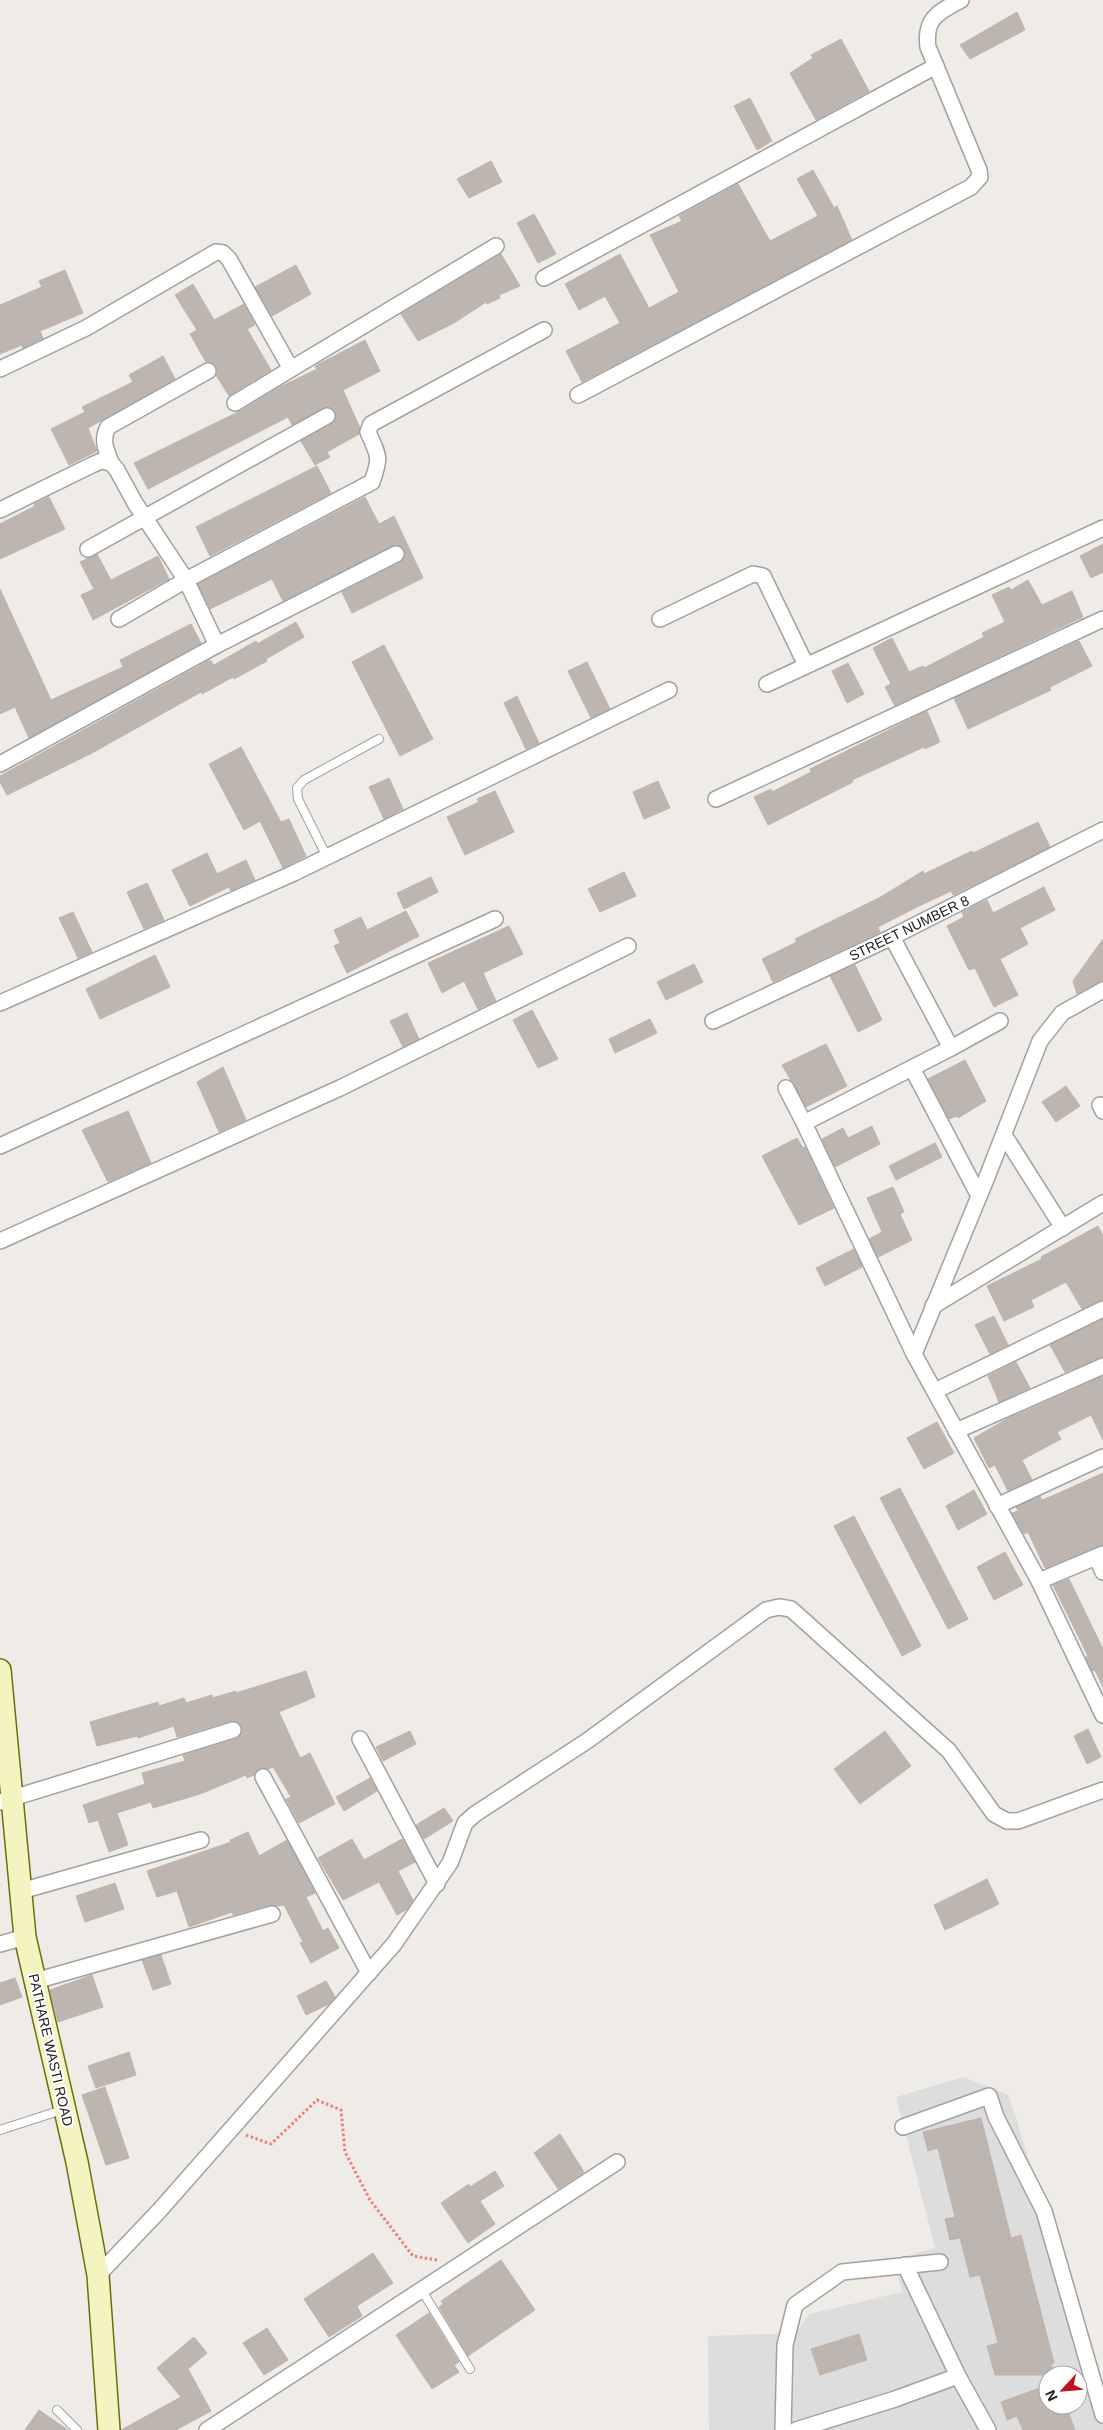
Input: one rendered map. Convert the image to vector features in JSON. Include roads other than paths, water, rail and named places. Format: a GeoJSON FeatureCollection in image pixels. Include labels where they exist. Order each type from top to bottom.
{"type":"FeatureCollection","features":[{"type":"Feature","properties":{"kind":"street"},"geometry":{"type":"LineString","coordinates":[[578,395],[971,187],[980,176],[979,170],[928,47],[928,27],[932,18],[961,0]]}},
{"type":"Feature","properties":{"kind":"street"},"geometry":{"type":"LineString","coordinates":[[544,278],[936,66]]}},
{"type":"Feature","properties":{"kind":"street"},"geometry":{"type":"LineString","coordinates":[[235,403],[496,246]]}},
{"type":"Feature","properties":{"kind":"street"},"geometry":{"type":"LineString","coordinates":[[0,369],[86,328],[216,252],[223,253],[229,259],[291,369]]}},
{"type":"Feature","properties":{"kind":"street"},"geometry":{"type":"LineString","coordinates":[[119,619],[186,580],[372,482],[379,464],[378,455],[368,432],[371,424],[544,330]]}},
{"type":"Feature","properties":{"kind":"street"},"geometry":{"type":"LineString","coordinates":[[208,370],[108,427],[104,444],[111,463],[186,580],[217,645]]}},
{"type":"Feature","properties":{"kind":"street"},"geometry":{"type":"LineString","coordinates":[[88,549],[327,416]]}},
{"type":"Feature","properties":{"kind":"street"},"geometry":{"type":"LineString","coordinates":[[0,510],[101,461],[111,463]]}},
{"type":"Feature","properties":{"kind":"street"},"geometry":{"type":"LineString","coordinates":[[767,684],[1103,528]]}},
{"type":"Feature","properties":{"kind":"street"},"geometry":{"type":"LineString","coordinates":[[0,764],[217,645],[396,554]]}},
{"type":"Feature","properties":{"kind":"street"},"geometry":{"type":"LineString","coordinates":[[660,619],[753,574],[763,576],[806,665]]}},
{"type":"Feature","properties":{"kind":"street"},"geometry":{"type":"LineString","coordinates":[[716,799],[1103,619]]}},
{"type":"Feature","properties":{"kind":"street"},"geometry":{"type":"LineString","coordinates":[[0,1003],[327,857],[669,690]]}},
{"type":"Feature","properties":{"kind":"street","name":"STREET NUMBER 8"},"geometry":{"type":"LineString","coordinates":[[713,1021],[892,937],[1103,830]]}},
{"type":"Feature","properties":{"kind":"street"},"geometry":{"type":"LineString","coordinates":[[0,1146],[495,919]]}},
{"type":"Feature","properties":{"kind":"street"},"geometry":{"type":"LineString","coordinates":[[892,937],[951,1048]]}},
{"type":"Feature","properties":{"kind":"street"},"geometry":{"type":"LineString","coordinates":[[0,1241],[340,1088],[628,946]]}},
{"type":"Feature","properties":{"kind":"street"},"geometry":{"type":"LineString","coordinates":[[914,1354],[1004,1134],[1040,1040],[1062,1013],[1103,990]]}},
{"type":"Feature","properties":{"kind":"street"},"geometry":{"type":"LineString","coordinates":[[804,1123],[1000,1021]]}},
{"type":"Feature","properties":{"kind":"street"},"geometry":{"type":"LineString","coordinates":[[912,1068],[979,1196]]}},
{"type":"Feature","properties":{"kind":"street"},"geometry":{"type":"LineString","coordinates":[[786,1088],[914,1354],[1039,1581],[1103,1715]]}},
{"type":"Feature","properties":{"kind":"street"},"geometry":{"type":"LineString","coordinates":[[1004,1134],[1063,1228]]}},
{"type":"Feature","properties":{"kind":"street"},"geometry":{"type":"LineString","coordinates":[[933,1306],[1103,1203]]}},
{"type":"Feature","properties":{"kind":"street"},"geometry":{"type":"LineString","coordinates":[[934,1391],[1103,1309]]}},
{"type":"Feature","properties":{"kind":"street"},"geometry":{"type":"LineString","coordinates":[[956,1431],[1103,1366]]}},
{"type":"Feature","properties":{"kind":"street"},"geometry":{"type":"LineString","coordinates":[[997,1506],[1103,1456]]}},
{"type":"Feature","properties":{"kind":"street"},"geometry":{"type":"LineString","coordinates":[[1039,1581],[1099,1555],[1103,1572]]}},
{"type":"Feature","properties":{"kind":"street"},"geometry":{"type":"LineString","coordinates":[[98,2275],[159,2211],[394,1944],[437,1884],[456,1851],[466,1823],[475,1814],[586,1742],[766,1610],[779,1607],[791,1609],[949,1751],[994,1814],[1008,1821],[1018,1821],[1103,1790]]}},
{"type":"Feature","properties":{"kind":"street","name":"PATHARE WASTI ROAD"},"geometry":{"type":"LineString","coordinates":[[0,1671],[5,1800],[21,1891],[25,1937],[65,2109],[98,2275],[109,2430]]}},
{"type":"Feature","properties":{"kind":"street"},"geometry":{"type":"LineString","coordinates":[[5,1800],[234,1730]]}},
{"type":"Feature","properties":{"kind":"street"},"geometry":{"type":"LineString","coordinates":[[360,1739],[437,1884]]}},
{"type":"Feature","properties":{"kind":"street"},"geometry":{"type":"LineString","coordinates":[[263,1777],[369,1973]]}},
{"type":"Feature","properties":{"kind":"street"},"geometry":{"type":"LineString","coordinates":[[21,1891],[201,1840]]}},
{"type":"Feature","properties":{"kind":"street"},"geometry":{"type":"LineString","coordinates":[[35,1981],[272,1914]]}},
{"type":"Feature","properties":{"kind":"street"},"geometry":{"type":"LineString","coordinates":[[0,1944],[25,1937]]}},
{"type":"Feature","properties":{"kind":"street"},"geometry":{"type":"LineString","coordinates":[[904,2127],[990,2096],[996,2117],[1044,2211],[1103,2414]]}},
{"type":"Feature","properties":{"kind":"street"},"geometry":{"type":"LineString","coordinates":[[207,2430],[617,2162]]}},
{"type":"Feature","properties":{"kind":"street"},"geometry":{"type":"LineString","coordinates":[[782,2430],[785,2345],[795,2305],[842,2272],[940,2262]]}},
{"type":"Feature","properties":{"kind":"street"},"geometry":{"type":"LineString","coordinates":[[905,2266],[958,2376],[988,2430]]}},
{"type":"Feature","properties":{"kind":"street"},"geometry":{"type":"LineString","coordinates":[[796,2430],[895,2399],[958,2376]]}},
{"type":"Feature","properties":{"kind":"lane"},"geometry":{"type":"LineString","coordinates":[[327,857],[298,799],[297,788],[304,780],[379,739]]}},
{"type":"Feature","properties":{"kind":"lane"},"geometry":{"type":"LineString","coordinates":[[0,2130],[65,2109]]}},
{"type":"Feature","properties":{"kind":"lane"},"geometry":{"type":"LineString","coordinates":[[421,2289],[470,2369]]}},
{"type":"Feature","properties":{"kind":"lane"},"geometry":{"type":"LineString","coordinates":[[58,2410],[77,2430]]}}]}
